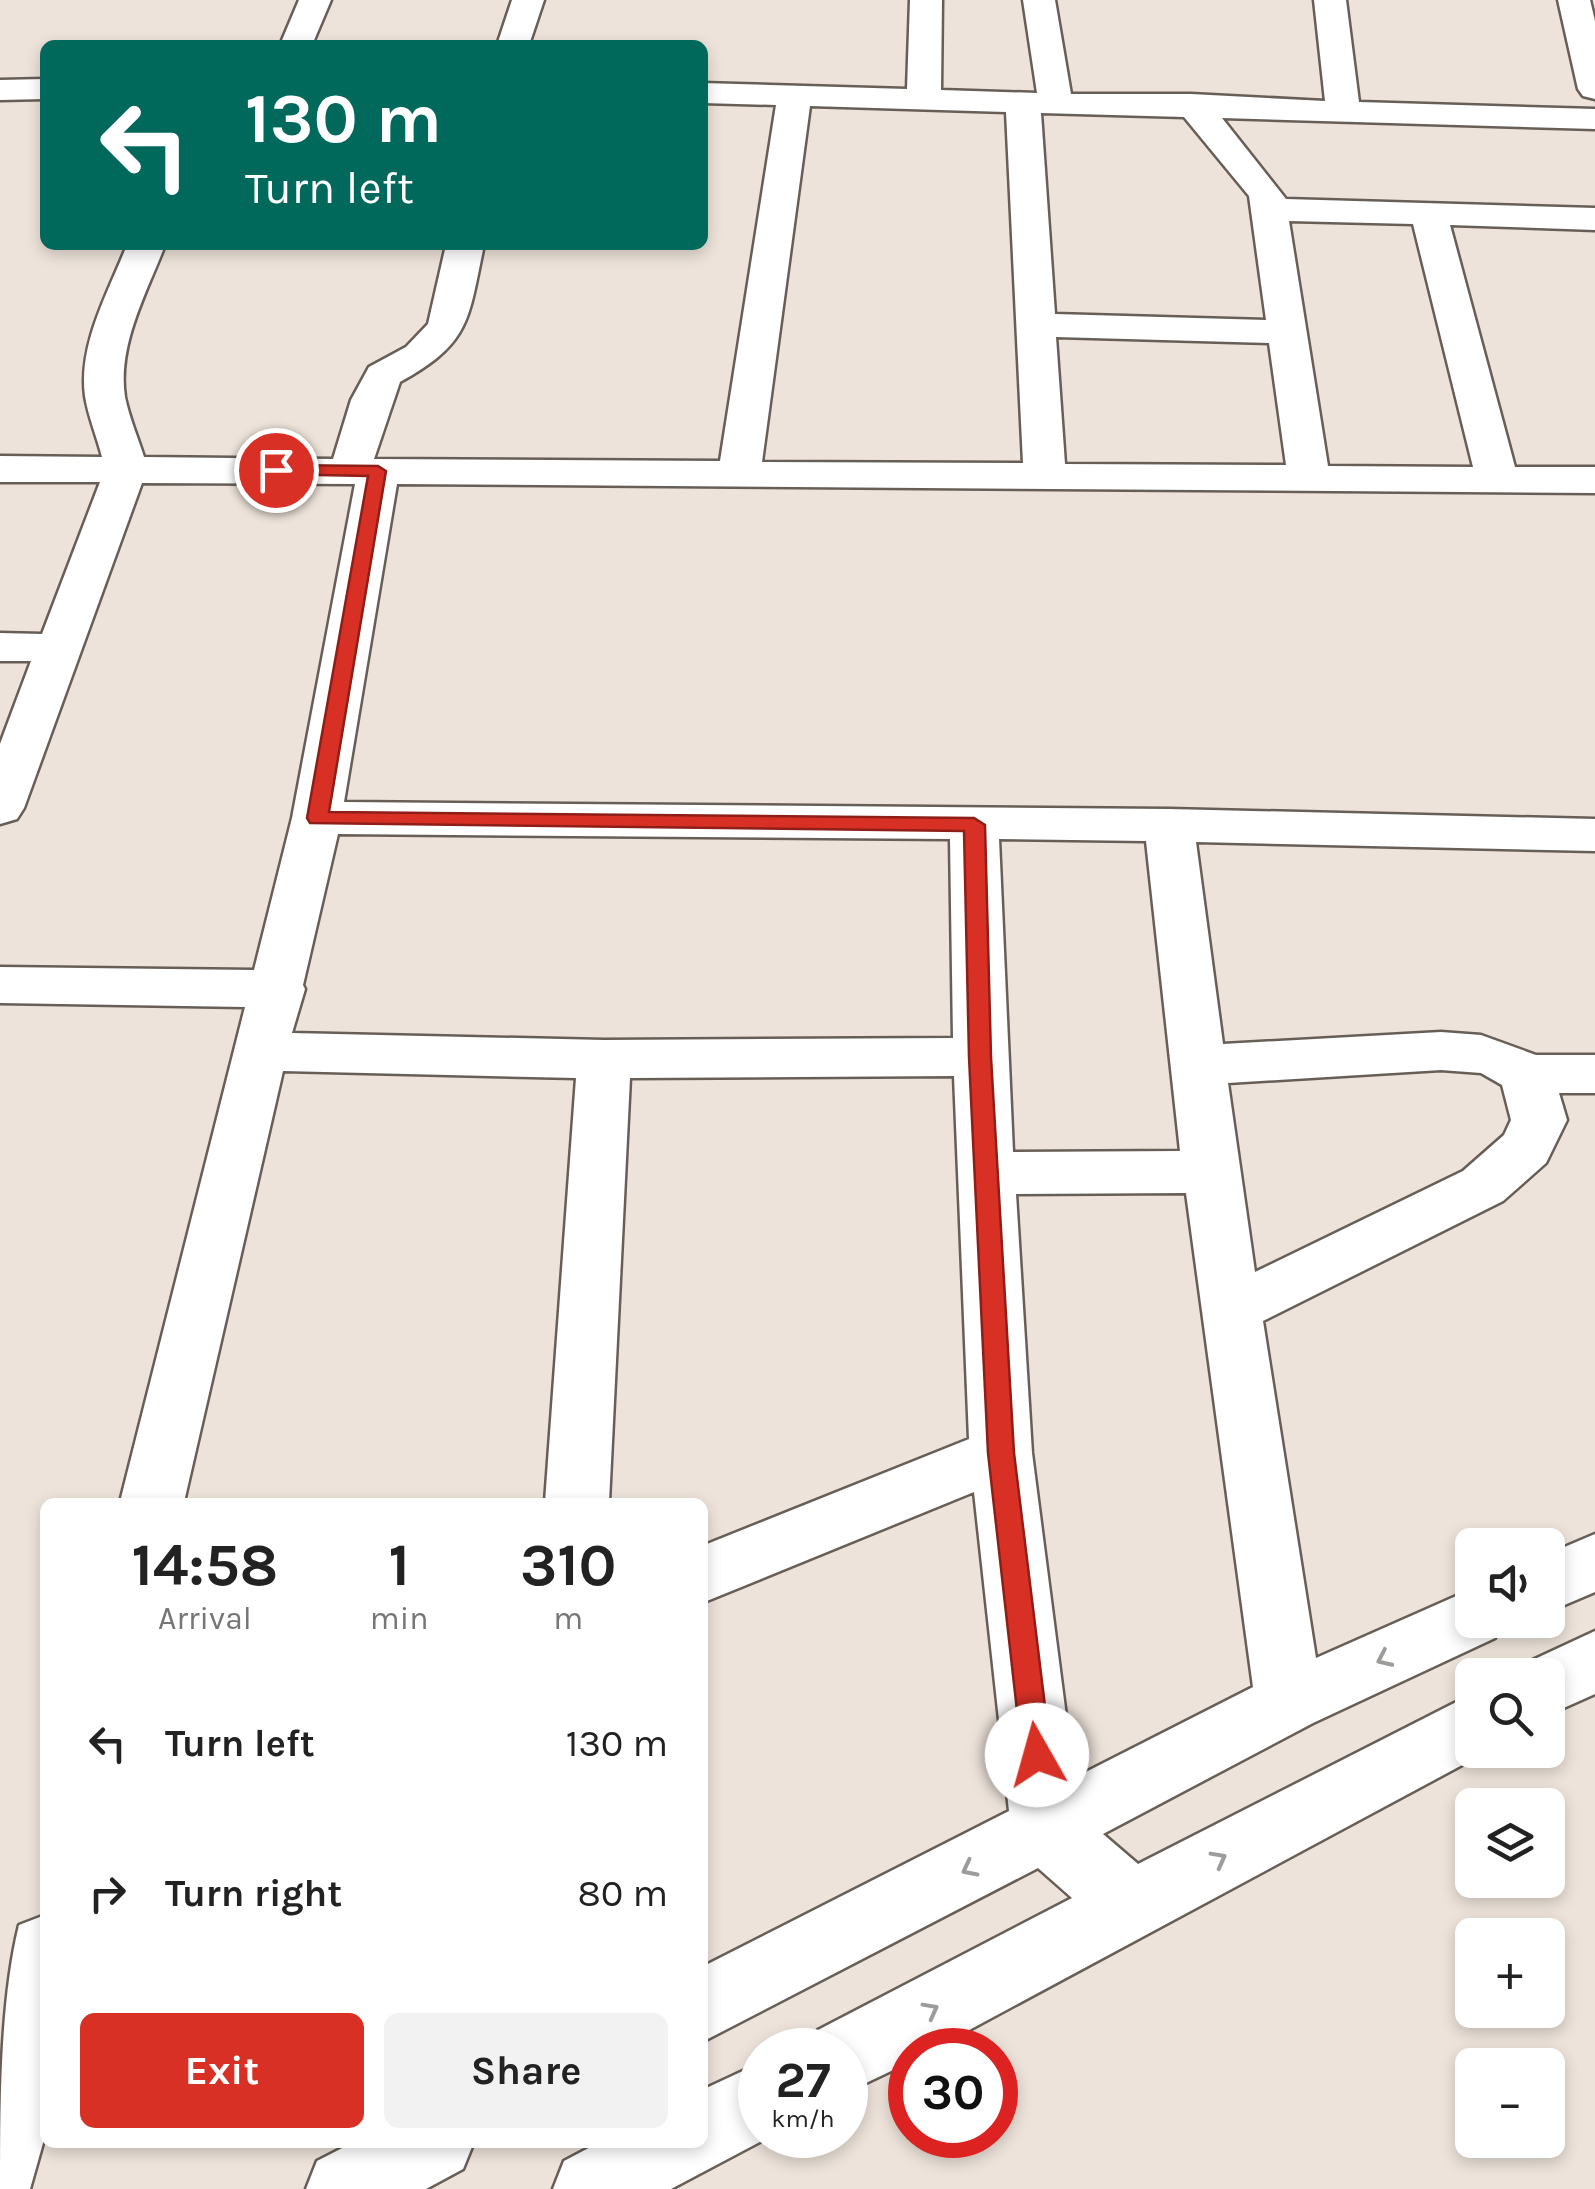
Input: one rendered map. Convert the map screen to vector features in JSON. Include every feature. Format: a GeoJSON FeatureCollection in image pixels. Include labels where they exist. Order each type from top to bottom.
{"type":"FeatureCollection","features":[{"type":"Feature","properties":{"kind":"street"},"geometry":{"type":"LineString","coordinates":[[298,40],[315,0]]}},
{"type":"Feature","properties":{"kind":"street"},"geometry":{"type":"LineString","coordinates":[[515,40],[528,0]]}},
{"type":"Feature","properties":{"kind":"street"},"geometry":{"type":"LineString","coordinates":[[924,99],[926,0]]}},
{"type":"Feature","properties":{"kind":"street"},"geometry":{"type":"LineString","coordinates":[[1038,0],[1036,325],[1045,478]]}},
{"type":"Feature","properties":{"kind":"street"},"geometry":{"type":"LineString","coordinates":[[1330,0],[1342,112]]}},
{"type":"Feature","properties":{"kind":"street"},"geometry":{"type":"LineString","coordinates":[[1574,0],[1595,89]]}},
{"type":"Feature","properties":{"kind":"street"},"geometry":{"type":"LineString","coordinates":[[0,90],[40,89]]}},
{"type":"Feature","properties":{"kind":"street"},"geometry":{"type":"LineString","coordinates":[[708,93],[1191,104],[1595,119]]}},
{"type":"Feature","properties":{"kind":"street"},"geometry":{"type":"LineString","coordinates":[[739,474],[794,96]]}},
{"type":"Feature","properties":{"kind":"street"},"geometry":{"type":"LineString","coordinates":[[1191,104],[1267,194],[1309,478]]}},
{"type":"Feature","properties":{"kind":"street"},"geometry":{"type":"LineString","coordinates":[[1267,209],[1595,218]]}},
{"type":"Feature","properties":{"kind":"street"},"geometry":{"type":"LineString","coordinates":[[1429,216],[1497,480]]}},
{"type":"Feature","properties":{"kind":"street"},"geometry":{"type":"LineString","coordinates":[[4,784],[60,648],[126,468],[105,396],[105,370],[109,340],[144,250]]}},
{"type":"Feature","properties":{"kind":"street"},"geometry":{"type":"LineString","coordinates":[[153,1498],[317,818],[370,400],[383,375],[420,354],[448,328],[464,250]]}},
{"type":"Feature","properties":{"kind":"street"},"geometry":{"type":"LineString","coordinates":[[1036,325],[1286,332]]}},
{"type":"Feature","properties":{"kind":"street"},"geometry":{"type":"LineString","coordinates":[[0,469],[1595,480]]}},
{"type":"Feature","properties":{"kind":"street"},"geometry":{"type":"LineString","coordinates":[[0,648],[60,648]]}},
{"type":"Feature","properties":{"kind":"street"},"geometry":{"type":"LineString","coordinates":[[317,818],[1170,825],[1595,836]]}},
{"type":"Feature","properties":{"kind":"street"},"geometry":{"type":"LineString","coordinates":[[974,825],[980,1057],[1001,1453],[1046,1830],[1132,1904]]}},
{"type":"Feature","properties":{"kind":"street"},"geometry":{"type":"LineString","coordinates":[[1170,825],[1212,1172],[1289,1702]]}},
{"type":"Feature","properties":{"kind":"street"},"geometry":{"type":"LineString","coordinates":[[0,985],[279,988]]}},
{"type":"Feature","properties":{"kind":"street"},"geometry":{"type":"LineString","coordinates":[[261,1051],[604,1059],[980,1057]]}},
{"type":"Feature","properties":{"kind":"street"},"geometry":{"type":"LineString","coordinates":[[1200,1065],[1441,1051],[1481,1054],[1505,1061],[1526,1074],[1595,1074]]}},
{"type":"Feature","properties":{"kind":"street"},"geometry":{"type":"LineString","coordinates":[[577,1498],[604,1059]]}},
{"type":"Feature","properties":{"kind":"street"},"geometry":{"type":"LineString","coordinates":[[1231,1310],[1483,1186],[1526,1148],[1539,1120],[1526,1074]]}},
{"type":"Feature","properties":{"kind":"street"},"geometry":{"type":"LineString","coordinates":[[986,1173],[1212,1172]]}},
{"type":"Feature","properties":{"kind":"street"},"geometry":{"type":"LineString","coordinates":[[708,1573],[1001,1453]]}},
{"type":"Feature","properties":{"kind":"street"},"geometry":{"type":"LineString","coordinates":[[1565,1576],[1595,1562]]}},
{"type":"Feature","properties":{"kind":"street"},"geometry":{"type":"LineString","coordinates":[[708,2003],[1289,1702],[1455,1626]]}},
{"type":"Feature","properties":{"kind":"street"},"geometry":{"type":"LineString","coordinates":[[1565,1676],[1595,1660]]}},
{"type":"Feature","properties":{"kind":"street"},"geometry":{"type":"LineString","coordinates":[[868,2044],[1455,1734]]}},
{"type":"Feature","properties":{"kind":"street"},"geometry":{"type":"LineString","coordinates":[[0,2167],[40,1974]]}},
{"type":"Feature","properties":{"kind":"street"},"geometry":{"type":"LineString","coordinates":[[708,2128],[738,2112]]}},
{"type":"Feature","properties":{"kind":"street"},"geometry":{"type":"LineString","coordinates":[[345,2189],[424,2148]]}},
{"type":"Feature","properties":{"kind":"street"},"geometry":{"type":"LineString","coordinates":[[592,2189],[669,2148]]}},
{"type":"Feature","properties":{"kind":"route"},"geometry":{"type":"LineString","coordinates":[[276,470],[378,471],[317,818],[974,825],[980,1057],[1001,1453],[1037,1755]]}}]}
